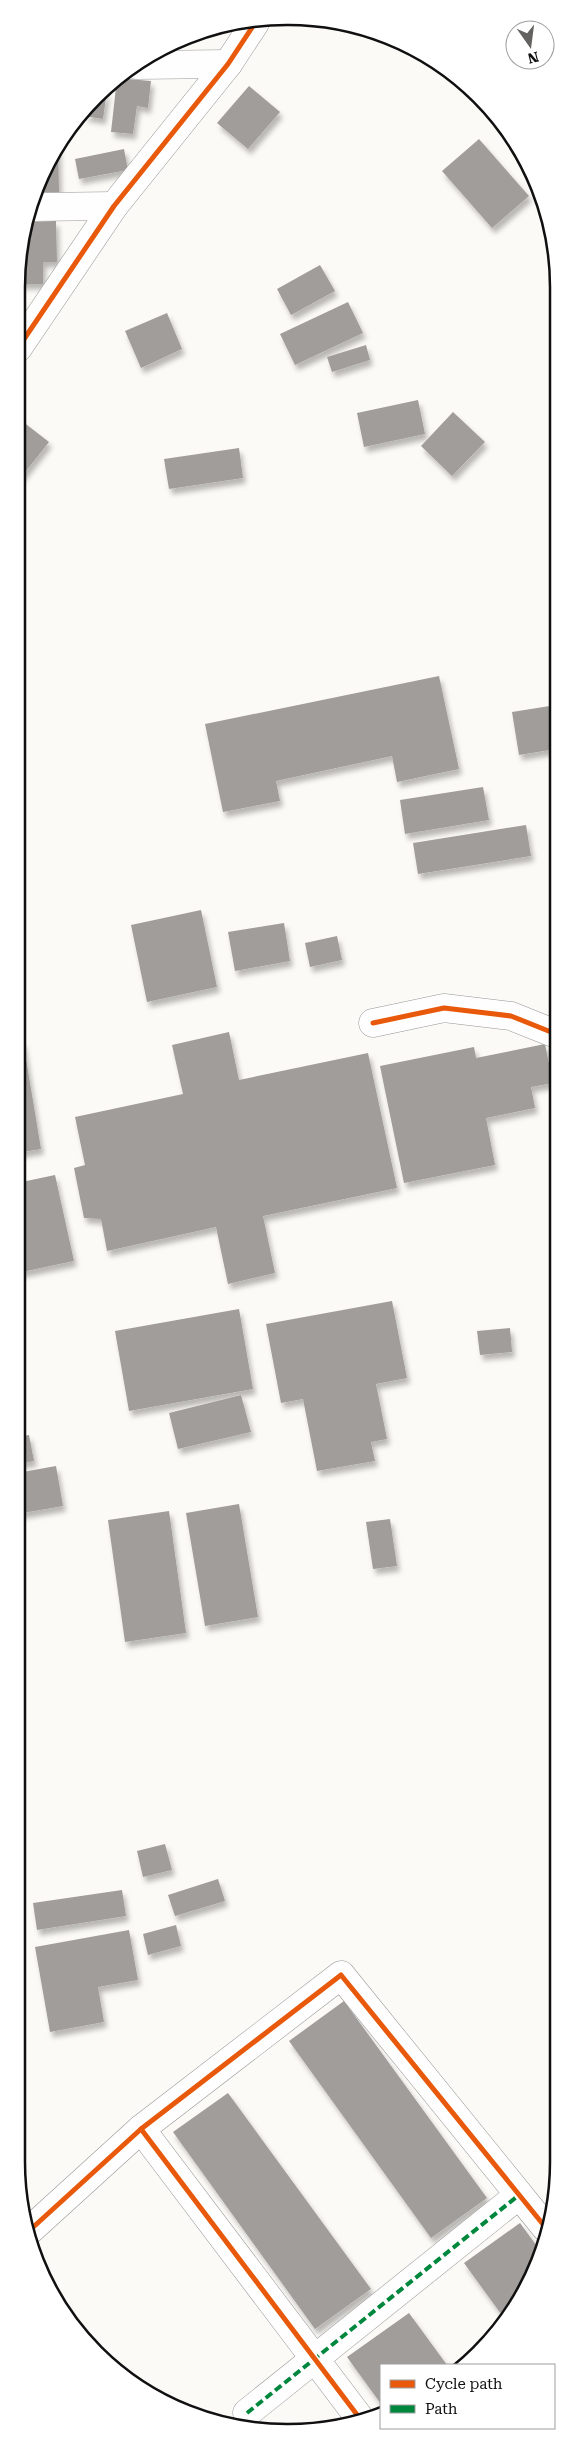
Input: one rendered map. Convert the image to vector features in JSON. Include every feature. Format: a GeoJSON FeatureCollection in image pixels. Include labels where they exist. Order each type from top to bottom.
{"type":"FeatureCollection","features":[{"type":"Feature","properties":{"kind":"street"},"geometry":{"type":"LineString","coordinates":[[25,337],[114,206],[228,64],[251,27]]}},
{"type":"Feature","properties":{"kind":"street"},"geometry":{"type":"LineString","coordinates":[[148,65],[228,64]]}},
{"type":"Feature","properties":{"kind":"street"},"geometry":{"type":"LineString","coordinates":[[38,207],[114,206]]}},
{"type":"Feature","properties":{"kind":"street"},"geometry":{"type":"LineString","coordinates":[[373,1024],[444,1008],[511,1016],[550,1032]]}},
{"type":"Feature","properties":{"kind":"street"},"geometry":{"type":"LineString","coordinates":[[33,2227],[141,2129],[341,1975],[542,2224]]}},
{"type":"Feature","properties":{"kind":"street"},"geometry":{"type":"LineString","coordinates":[[141,2129],[357,2414]]}},
{"type":"Feature","properties":{"kind":"street"},"geometry":{"type":"LineString","coordinates":[[246,2413],[316,2360],[519,2195]]}},
{"type":"Feature","properties":{"kind":"building"},"geometry":{"type":"Polygon","coordinates":[[[128,79],[151,81],[148,108],[137,106],[133,134],[111,132],[116,89],[128,79]]]}},
{"type":"Feature","properties":{"kind":"building"},"geometry":{"type":"Polygon","coordinates":[[[249,86],[280,112],[248,149],[217,123],[249,86]]]}},
{"type":"Feature","properties":{"kind":"building"},"geometry":{"type":"Polygon","coordinates":[[[106,98],[103,119],[88,117],[106,98]]]}},
{"type":"Feature","properties":{"kind":"building"},"geometry":{"type":"Polygon","coordinates":[[[479,139],[529,196],[492,228],[442,171],[479,139]]]}},
{"type":"Feature","properties":{"kind":"building"},"geometry":{"type":"Polygon","coordinates":[[[124,149],[128,170],[79,179],[75,159],[124,149]]]}},
{"type":"Feature","properties":{"kind":"building"},"geometry":{"type":"Polygon","coordinates":[[[58,159],[59,192],[43,192],[58,159]]]}},
{"type":"Feature","properties":{"kind":"building"},"geometry":{"type":"Polygon","coordinates":[[[56,221],[57,262],[43,262],[43,284],[25,284],[27,253],[34,222],[56,221]]]}},
{"type":"Feature","properties":{"kind":"building"},"geometry":{"type":"Polygon","coordinates":[[[320,265],[335,291],[291,315],[277,289],[320,265]]]}},
{"type":"Feature","properties":{"kind":"building"},"geometry":{"type":"Polygon","coordinates":[[[348,302],[363,333],[295,365],[280,334],[348,302]]]}},
{"type":"Feature","properties":{"kind":"building"},"geometry":{"type":"Polygon","coordinates":[[[167,313],[182,349],[141,368],[125,331],[167,313]]]}},
{"type":"Feature","properties":{"kind":"building"},"geometry":{"type":"Polygon","coordinates":[[[366,345],[370,360],[332,372],[327,357],[366,345]]]}},
{"type":"Feature","properties":{"kind":"building"},"geometry":{"type":"Polygon","coordinates":[[[418,400],[425,434],[364,447],[357,413],[418,400]]]}},
{"type":"Feature","properties":{"kind":"building"},"geometry":{"type":"Polygon","coordinates":[[[453,412],[485,442],[452,476],[421,446],[453,412]]]}},
{"type":"Feature","properties":{"kind":"building"},"geometry":{"type":"Polygon","coordinates":[[[25,423],[49,442],[25,472],[25,423]]]}},
{"type":"Feature","properties":{"kind":"building"},"geometry":{"type":"Polygon","coordinates":[[[239,448],[243,478],[169,489],[164,459],[239,448]]]}},
{"type":"Feature","properties":{"kind":"building"},"geometry":{"type":"Polygon","coordinates":[[[439,676],[459,769],[397,782],[392,756],[276,781],[280,801],[223,812],[205,724],[439,676]]]}},
{"type":"Feature","properties":{"kind":"building"},"geometry":{"type":"Polygon","coordinates":[[[550,706],[550,750],[519,755],[512,712],[550,706]]]}},
{"type":"Feature","properties":{"kind":"building"},"geometry":{"type":"Polygon","coordinates":[[[483,787],[489,820],[405,834],[400,800],[483,787]]]}},
{"type":"Feature","properties":{"kind":"building"},"geometry":{"type":"Polygon","coordinates":[[[526,825],[531,856],[418,874],[413,843],[526,825]]]}},
{"type":"Feature","properties":{"kind":"building"},"geometry":{"type":"Polygon","coordinates":[[[201,910],[217,987],[147,1002],[131,925],[201,910]]]}},
{"type":"Feature","properties":{"kind":"building"},"geometry":{"type":"Polygon","coordinates":[[[284,923],[290,961],[235,971],[228,932],[284,923]]]}},
{"type":"Feature","properties":{"kind":"building"},"geometry":{"type":"Polygon","coordinates":[[[337,936],[342,960],[310,967],[305,943],[337,936]]]}},
{"type":"Feature","properties":{"kind":"building"},"geometry":{"type":"Polygon","coordinates":[[[229,1032],[239,1080],[368,1053],[397,1188],[263,1216],[275,1273],[228,1284],[216,1227],[107,1251],[101,1219],[84,1218],[74,1168],[85,1165],[75,1117],[183,1094],[172,1045],[229,1032]]]}},
{"type":"Feature","properties":{"kind":"building"},"geometry":{"type":"Polygon","coordinates":[[[545,1044],[550,1068],[550,1084],[531,1087],[535,1108],[486,1118],[495,1165],[404,1183],[380,1066],[474,1047],[476,1058],[545,1044]]]}},
{"type":"Feature","properties":{"kind":"building"},"geometry":{"type":"Polygon","coordinates":[[[25,1053],[41,1149],[25,1152],[25,1053]]]}},
{"type":"Feature","properties":{"kind":"building"},"geometry":{"type":"Polygon","coordinates":[[[55,1175],[74,1261],[25,1271],[25,1181],[55,1175]]]}},
{"type":"Feature","properties":{"kind":"building"},"geometry":{"type":"Polygon","coordinates":[[[392,1301],[407,1378],[376,1384],[387,1439],[371,1442],[375,1461],[317,1471],[303,1399],[281,1403],[266,1324],[392,1301]]]}},
{"type":"Feature","properties":{"kind":"building"},"geometry":{"type":"Polygon","coordinates":[[[239,1309],[253,1389],[129,1411],[115,1331],[239,1309]]]}},
{"type":"Feature","properties":{"kind":"building"},"geometry":{"type":"Polygon","coordinates":[[[510,1328],[512,1352],[480,1355],[477,1331],[510,1328]]]}},
{"type":"Feature","properties":{"kind":"building"},"geometry":{"type":"Polygon","coordinates":[[[241,1395],[251,1432],[178,1449],[169,1413],[241,1395]]]}},
{"type":"Feature","properties":{"kind":"building"},"geometry":{"type":"Polygon","coordinates":[[[29,1435],[34,1461],[25,1463],[25,1436],[29,1435]]]}},
{"type":"Feature","properties":{"kind":"building"},"geometry":{"type":"Polygon","coordinates":[[[56,1466],[63,1506],[25,1513],[25,1472],[56,1466]]]}},
{"type":"Feature","properties":{"kind":"building"},"geometry":{"type":"Polygon","coordinates":[[[239,1504],[258,1617],[205,1626],[186,1513],[239,1504]]]}},
{"type":"Feature","properties":{"kind":"building"},"geometry":{"type":"Polygon","coordinates":[[[169,1511],[186,1633],[125,1642],[108,1520],[169,1511]]]}},
{"type":"Feature","properties":{"kind":"building"},"geometry":{"type":"Polygon","coordinates":[[[390,1519],[397,1566],[373,1569],[366,1522],[390,1519]]]}},
{"type":"Feature","properties":{"kind":"building"},"geometry":{"type":"Polygon","coordinates":[[[165,1844],[172,1870],[143,1877],[137,1851],[165,1844]]]}},
{"type":"Feature","properties":{"kind":"building"},"geometry":{"type":"Polygon","coordinates":[[[218,1879],[225,1901],[175,1916],[168,1895],[218,1879]]]}},
{"type":"Feature","properties":{"kind":"building"},"geometry":{"type":"Polygon","coordinates":[[[122,1890],[126,1916],[37,1930],[33,1903],[122,1890]]]}},
{"type":"Feature","properties":{"kind":"building"},"geometry":{"type":"Polygon","coordinates":[[[176,1925],[181,1946],[148,1955],[143,1934],[176,1925]]]}},
{"type":"Feature","properties":{"kind":"building"},"geometry":{"type":"Polygon","coordinates":[[[129,1930],[138,1980],[98,1987],[104,2022],[50,2032],[35,1947],[129,1930]]]}},
{"type":"Feature","properties":{"kind":"building"},"geometry":{"type":"Polygon","coordinates":[[[344,2001],[487,2198],[431,2238],[289,2041],[344,2001]]]}},
{"type":"Feature","properties":{"kind":"building"},"geometry":{"type":"Polygon","coordinates":[[[228,2093],[371,2289],[315,2329],[173,2132],[228,2093]]]}},
{"type":"Feature","properties":{"kind":"building"},"geometry":{"type":"Polygon","coordinates":[[[520,2223],[536,2245],[523,2278],[501,2314],[464,2263],[520,2223]]]}},
{"type":"Feature","properties":{"kind":"building"},"geometry":{"type":"Polygon","coordinates":[[[409,2313],[446,2364],[380,2364],[380,2403],[347,2357],[409,2313]]]}},
{"type":"Feature","properties":{"kind":"marked path"},"geometry":{"type":"LineString","coordinates":[[247,2413],[519,2195]]}},
{"type":"Feature","properties":{"kind":"cycle path"},"geometry":{"type":"LineString","coordinates":[[25,338],[114,206],[228,64],[252,27]]}},
{"type":"Feature","properties":{"kind":"cycle path"},"geometry":{"type":"LineString","coordinates":[[373,1023],[444,1008],[511,1016],[550,1032]]}},
{"type":"Feature","properties":{"kind":"cycle path"},"geometry":{"type":"LineString","coordinates":[[33,2227],[141,2129],[341,1975],[542,2224]]}},
{"type":"Feature","properties":{"kind":"cycle path"},"geometry":{"type":"LineString","coordinates":[[141,2129],[357,2414]]}}]}
